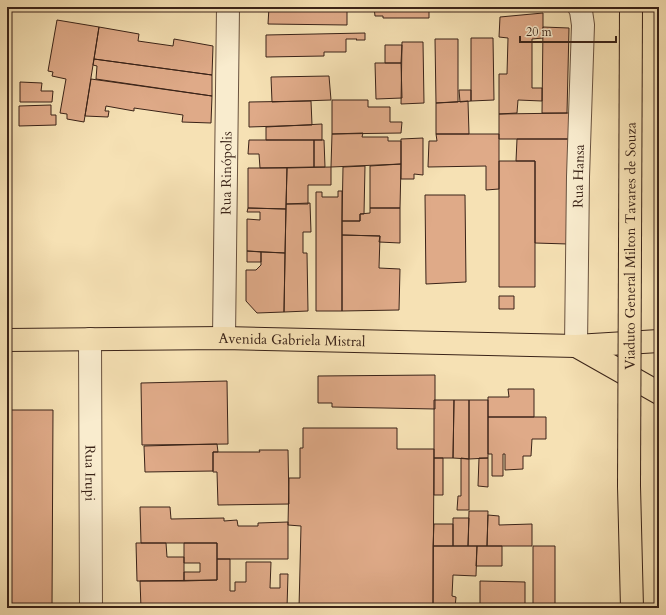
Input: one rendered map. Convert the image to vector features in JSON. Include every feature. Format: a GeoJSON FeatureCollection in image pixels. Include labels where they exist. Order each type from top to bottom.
{"type":"FeatureCollection","features":[{"type":"Feature","properties":{"kind":"main road","name":"Viaduto General Milton Tavares de Souza"},"geometry":{"type":"LineString","coordinates":[[631,7],[629,486],[632,608]]}},
{"type":"Feature","properties":{"kind":"main road","name":"Avenida Gabriela Mistral"},"geometry":{"type":"LineString","coordinates":[[7,340],[224,338],[576,346],[659,341]]}},
{"type":"Feature","properties":{"kind":"main road","name":"Avenida Gabriela Mistral"},"geometry":{"type":"LineString","coordinates":[[576,346],[659,393]]}},
{"type":"Feature","properties":{"kind":"street","name":"Rua Rinópolis"},"geometry":{"type":"LineString","coordinates":[[224,338],[228,7]]}},
{"type":"Feature","properties":{"kind":"street","name":"Rua Hansa"},"geometry":{"type":"LineString","coordinates":[[576,346],[578,177],[583,25],[579,7]]}},
{"type":"Feature","properties":{"kind":"street","name":"Rua Irupi"},"geometry":{"type":"LineString","coordinates":[[90,339],[91,608]]}},
{"type":"Feature","properties":{"kind":"building"},"geometry":{"type":"Polygon","coordinates":[[[269,7],[347,7],[347,25],[268,24],[269,7]]]}},
{"type":"Feature","properties":{"kind":"building"},"geometry":{"type":"Polygon","coordinates":[[[374,7],[429,7],[429,18],[383,18],[383,16],[375,16],[374,7]]]}},
{"type":"Feature","properties":{"kind":"building"},"geometry":{"type":"Polygon","coordinates":[[[543,13],[543,38],[532,39],[532,88],[542,88],[542,101],[518,100],[517,113],[499,114],[499,74],[507,74],[508,38],[499,37],[500,17],[543,13]]]}},
{"type":"Feature","properties":{"kind":"building"},"geometry":{"type":"Polygon","coordinates":[[[57,20],[99,27],[84,122],[67,119],[67,114],[60,113],[66,79],[52,76],[53,72],[48,71],[57,20]]]}},
{"type":"Feature","properties":{"kind":"building"},"geometry":{"type":"Polygon","coordinates":[[[99,27],[139,34],[138,41],[173,46],[174,39],[213,46],[212,75],[94,59],[99,27]]]}},
{"type":"Feature","properties":{"kind":"building"},"geometry":{"type":"Polygon","coordinates":[[[543,27],[569,28],[567,113],[542,113],[543,27]]]}},
{"type":"Feature","properties":{"kind":"building"},"geometry":{"type":"Polygon","coordinates":[[[365,33],[365,40],[346,39],[346,52],[324,52],[324,56],[266,57],[266,35],[365,33]]]}},
{"type":"Feature","properties":{"kind":"building"},"geometry":{"type":"Polygon","coordinates":[[[471,38],[493,38],[494,100],[471,101],[471,38]]]}},
{"type":"Feature","properties":{"kind":"building"},"geometry":{"type":"Polygon","coordinates":[[[435,39],[458,39],[458,102],[436,103],[435,39]]]}},
{"type":"Feature","properties":{"kind":"building"},"geometry":{"type":"Polygon","coordinates":[[[402,42],[423,42],[424,103],[401,104],[402,42]]]}},
{"type":"Feature","properties":{"kind":"building"},"geometry":{"type":"Polygon","coordinates":[[[385,45],[402,45],[401,63],[385,63],[385,45]]]}},
{"type":"Feature","properties":{"kind":"building"},"geometry":{"type":"Polygon","coordinates":[[[94,59],[212,75],[212,96],[96,79],[97,66],[93,65],[94,59]]]}},
{"type":"Feature","properties":{"kind":"building"},"geometry":{"type":"Polygon","coordinates":[[[375,63],[401,63],[402,98],[376,99],[375,63]]]}},
{"type":"Feature","properties":{"kind":"building"},"geometry":{"type":"Polygon","coordinates":[[[329,76],[331,100],[272,102],[271,77],[329,76]]]}},
{"type":"Feature","properties":{"kind":"building"},"geometry":{"type":"Polygon","coordinates":[[[91,79],[212,96],[211,123],[182,122],[183,115],[134,108],[134,111],[106,106],[105,111],[109,111],[108,117],[85,116],[91,79]]]}},
{"type":"Feature","properties":{"kind":"building"},"geometry":{"type":"Polygon","coordinates":[[[20,82],[42,83],[41,91],[53,91],[52,102],[20,102],[20,82]]]}},
{"type":"Feature","properties":{"kind":"building"},"geometry":{"type":"Polygon","coordinates":[[[459,90],[471,90],[471,101],[460,102],[459,90]]]}},
{"type":"Feature","properties":{"kind":"building"},"geometry":{"type":"Polygon","coordinates":[[[332,100],[368,100],[368,107],[390,107],[390,122],[402,122],[401,133],[332,134],[332,100]]]}},
{"type":"Feature","properties":{"kind":"building"},"geometry":{"type":"Polygon","coordinates":[[[311,101],[312,125],[249,127],[249,102],[311,101]]]}},
{"type":"Feature","properties":{"kind":"building"},"geometry":{"type":"Polygon","coordinates":[[[468,101],[469,134],[436,134],[436,103],[468,101]]]}},
{"type":"Feature","properties":{"kind":"building"},"geometry":{"type":"Polygon","coordinates":[[[51,105],[51,115],[56,115],[56,125],[19,126],[19,106],[51,105]]]}},
{"type":"Feature","properties":{"kind":"building"},"geometry":{"type":"Polygon","coordinates":[[[571,113],[570,139],[499,139],[499,114],[571,113]]]}},
{"type":"Feature","properties":{"kind":"building"},"geometry":{"type":"Polygon","coordinates":[[[322,124],[322,140],[266,140],[266,127],[322,124]]]}},
{"type":"Feature","properties":{"kind":"building"},"geometry":{"type":"Polygon","coordinates":[[[363,133],[362,137],[388,137],[388,141],[401,141],[401,164],[331,167],[332,134],[363,133]]]}},
{"type":"Feature","properties":{"kind":"building"},"geometry":{"type":"Polygon","coordinates":[[[436,134],[499,134],[499,189],[486,190],[486,166],[428,167],[429,141],[437,141],[436,134]]]}},
{"type":"Feature","properties":{"kind":"building"},"geometry":{"type":"Polygon","coordinates":[[[423,138],[423,175],[414,174],[414,179],[401,179],[401,139],[423,138]]]}},
{"type":"Feature","properties":{"kind":"building"},"geometry":{"type":"Polygon","coordinates":[[[517,139],[570,139],[568,244],[535,243],[535,161],[516,161],[517,139]]]}},
{"type":"Feature","properties":{"kind":"building"},"geometry":{"type":"Polygon","coordinates":[[[249,140],[314,140],[314,167],[260,168],[259,154],[248,154],[249,140]]]}},
{"type":"Feature","properties":{"kind":"building"},"geometry":{"type":"Polygon","coordinates":[[[314,140],[324,140],[325,167],[314,167],[314,140]]]}},
{"type":"Feature","properties":{"kind":"building"},"geometry":{"type":"Polygon","coordinates":[[[499,161],[535,161],[535,287],[499,287],[499,161]]]}},
{"type":"Feature","properties":{"kind":"building"},"geometry":{"type":"Polygon","coordinates":[[[401,164],[400,208],[370,208],[370,166],[401,164]]]}},
{"type":"Feature","properties":{"kind":"building"},"geometry":{"type":"Polygon","coordinates":[[[365,166],[364,214],[360,214],[360,221],[342,221],[343,167],[365,166]]]}},
{"type":"Feature","properties":{"kind":"building"},"geometry":{"type":"Polygon","coordinates":[[[331,167],[331,185],[308,185],[308,204],[286,204],[287,168],[331,167]]]}},
{"type":"Feature","properties":{"kind":"building"},"geometry":{"type":"Polygon","coordinates":[[[248,168],[287,168],[286,209],[248,208],[248,168]]]}},
{"type":"Feature","properties":{"kind":"building"},"geometry":{"type":"Polygon","coordinates":[[[338,191],[342,191],[342,311],[316,311],[316,192],[322,192],[322,197],[338,197],[338,191]]]}},
{"type":"Feature","properties":{"kind":"building"},"geometry":{"type":"Polygon","coordinates":[[[425,195],[465,195],[466,282],[426,284],[425,195]]]}},
{"type":"Feature","properties":{"kind":"building"},"geometry":{"type":"Polygon","coordinates":[[[310,203],[311,232],[303,232],[303,253],[307,253],[308,311],[284,312],[286,204],[310,203]]]}},
{"type":"Feature","properties":{"kind":"building"},"geometry":{"type":"Polygon","coordinates":[[[248,208],[286,209],[285,253],[247,251],[247,219],[260,220],[260,212],[247,212],[248,208]]]}},
{"type":"Feature","properties":{"kind":"building"},"geometry":{"type":"Polygon","coordinates":[[[370,208],[400,208],[400,243],[379,242],[380,236],[342,235],[342,221],[360,221],[360,214],[370,213],[370,208]]]}},
{"type":"Feature","properties":{"kind":"building"},"geometry":{"type":"Polygon","coordinates":[[[342,235],[380,236],[379,268],[400,269],[399,310],[342,311],[342,235]]]}},
{"type":"Feature","properties":{"kind":"building"},"geometry":{"type":"Polygon","coordinates":[[[247,251],[261,252],[261,262],[247,262],[247,251]]]}},
{"type":"Feature","properties":{"kind":"building"},"geometry":{"type":"Polygon","coordinates":[[[261,252],[285,253],[284,312],[257,313],[246,301],[246,270],[256,270],[261,265],[261,252]]]}},
{"type":"Feature","properties":{"kind":"building"},"geometry":{"type":"Polygon","coordinates":[[[499,296],[514,296],[514,309],[499,309],[499,296]]]}},
{"type":"Feature","properties":{"kind":"building"},"geometry":{"type":"Polygon","coordinates":[[[435,375],[435,409],[332,407],[332,403],[318,403],[318,376],[435,375]]]}},
{"type":"Feature","properties":{"kind":"building"},"geometry":{"type":"Polygon","coordinates":[[[227,381],[228,444],[142,445],[141,383],[227,381]]]}},
{"type":"Feature","properties":{"kind":"building"},"geometry":{"type":"Polygon","coordinates":[[[508,389],[534,389],[534,417],[488,417],[488,397],[509,397],[508,389]]]}},
{"type":"Feature","properties":{"kind":"building"},"geometry":{"type":"Polygon","coordinates":[[[434,400],[454,400],[453,458],[434,458],[434,400]]]}},
{"type":"Feature","properties":{"kind":"building"},"geometry":{"type":"Polygon","coordinates":[[[454,400],[469,400],[469,459],[453,458],[454,400]]]}},
{"type":"Feature","properties":{"kind":"building"},"geometry":{"type":"Polygon","coordinates":[[[469,400],[488,400],[488,458],[469,459],[469,400]]]}},
{"type":"Feature","properties":{"kind":"building"},"geometry":{"type":"Polygon","coordinates":[[[7,410],[53,410],[52,608],[7,608],[7,598],[10,597],[10,462],[7,462],[7,410]]]}},
{"type":"Feature","properties":{"kind":"building"},"geometry":{"type":"Polygon","coordinates":[[[488,417],[546,417],[546,439],[532,439],[531,456],[523,456],[523,469],[505,470],[505,454],[503,454],[503,476],[492,476],[492,454],[488,454],[488,417]]]}},
{"type":"Feature","properties":{"kind":"building"},"geometry":{"type":"Polygon","coordinates":[[[303,428],[397,428],[397,449],[434,449],[433,608],[299,608],[301,526],[288,525],[289,478],[300,478],[300,448],[303,448],[303,428]]]}},
{"type":"Feature","properties":{"kind":"building"},"geometry":{"type":"Polygon","coordinates":[[[217,444],[218,452],[213,452],[213,471],[145,472],[144,446],[217,444]]]}},
{"type":"Feature","properties":{"kind":"building"},"geometry":{"type":"Polygon","coordinates":[[[259,450],[288,450],[289,504],[218,505],[217,472],[213,472],[213,452],[260,452],[259,450]]]}},
{"type":"Feature","properties":{"kind":"building"},"geometry":{"type":"Polygon","coordinates":[[[434,458],[443,458],[443,495],[434,495],[434,458]]]}},
{"type":"Feature","properties":{"kind":"building"},"geometry":{"type":"Polygon","coordinates":[[[461,458],[469,459],[469,510],[457,510],[458,496],[461,496],[461,458]]]}},
{"type":"Feature","properties":{"kind":"building"},"geometry":{"type":"Polygon","coordinates":[[[479,458],[488,458],[488,487],[478,486],[479,458]]]}},
{"type":"Feature","properties":{"kind":"building"},"geometry":{"type":"Polygon","coordinates":[[[140,507],[170,507],[171,519],[224,518],[224,521],[237,520],[238,526],[258,526],[258,523],[288,522],[288,559],[217,559],[217,543],[141,543],[140,507]]]}},
{"type":"Feature","properties":{"kind":"building"},"geometry":{"type":"Polygon","coordinates":[[[469,511],[488,511],[487,546],[468,546],[469,511]]]}},
{"type":"Feature","properties":{"kind":"building"},"geometry":{"type":"Polygon","coordinates":[[[488,515],[499,516],[499,525],[532,524],[532,546],[487,546],[488,515]]]}},
{"type":"Feature","properties":{"kind":"building"},"geometry":{"type":"Polygon","coordinates":[[[453,518],[469,518],[468,546],[453,546],[453,518]]]}},
{"type":"Feature","properties":{"kind":"building"},"geometry":{"type":"Polygon","coordinates":[[[434,524],[453,524],[453,546],[433,546],[434,524]]]}},
{"type":"Feature","properties":{"kind":"building"},"geometry":{"type":"Polygon","coordinates":[[[136,543],[166,543],[167,557],[184,557],[184,581],[137,581],[136,543]]]}},
{"type":"Feature","properties":{"kind":"building"},"geometry":{"type":"Polygon","coordinates":[[[184,543],[217,543],[217,580],[184,581],[184,572],[200,572],[200,563],[184,563],[184,543]]]}},
{"type":"Feature","properties":{"kind":"building"},"geometry":{"type":"Polygon","coordinates":[[[433,546],[477,546],[476,576],[453,575],[452,596],[456,597],[455,608],[433,608],[433,546]]]}},
{"type":"Feature","properties":{"kind":"building"},"geometry":{"type":"Polygon","coordinates":[[[477,546],[502,546],[502,566],[476,566],[477,546]]]}},
{"type":"Feature","properties":{"kind":"building"},"geometry":{"type":"Polygon","coordinates":[[[533,546],[555,546],[555,606],[533,605],[533,546]]]}},
{"type":"Feature","properties":{"kind":"building"},"geometry":{"type":"Polygon","coordinates":[[[217,559],[230,559],[230,591],[235,591],[235,582],[246,582],[246,562],[271,562],[270,588],[280,588],[280,574],[288,574],[287,608],[141,608],[140,581],[217,580],[217,559]]]}},
{"type":"Feature","properties":{"kind":"building"},"geometry":{"type":"Polygon","coordinates":[[[480,581],[525,582],[525,608],[480,608],[480,581]]]}},
{"type":"Feature","properties":{"kind":"building"},"geometry":{"type":"Polygon","coordinates":[[[533,605],[555,606],[556,608],[533,608],[533,605]]]}}]}
